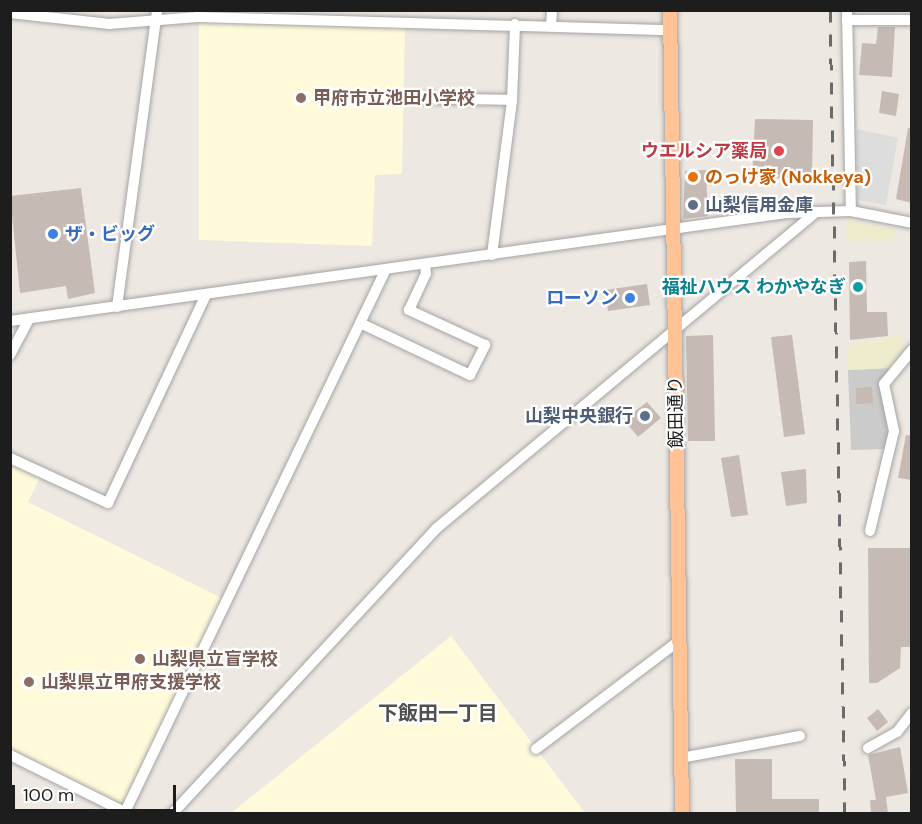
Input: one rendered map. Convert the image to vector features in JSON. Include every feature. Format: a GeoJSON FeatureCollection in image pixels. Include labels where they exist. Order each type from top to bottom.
{"type":"FeatureCollection","features":[{"type":"Feature","properties":{"kind":"main road","name":"飯田通り"},"geometry":{"type":"LineString","coordinates":[[670,10],[682,813]]}},
{"type":"Feature","properties":{"kind":"street"},"geometry":{"type":"LineString","coordinates":[[467,22],[468,10]]}},
{"type":"Feature","properties":{"kind":"street"},"geometry":{"type":"LineString","coordinates":[[551,26],[552,10]]}},
{"type":"Feature","properties":{"kind":"street"},"geometry":{"type":"LineString","coordinates":[[10,13],[109,24],[157,14],[670,30]]}},
{"type":"Feature","properties":{"kind":"street"},"geometry":{"type":"LineString","coordinates":[[117,307],[157,14]]}},
{"type":"Feature","properties":{"kind":"street"},"geometry":{"type":"LineString","coordinates":[[851,211],[847,15],[912,20]]}},
{"type":"Feature","properties":{"kind":"street"},"geometry":{"type":"LineString","coordinates":[[492,255],[512,100],[515,24]]}},
{"type":"Feature","properties":{"kind":"street"},"geometry":{"type":"LineString","coordinates":[[417,98],[512,100]]}},
{"type":"Feature","properties":{"kind":"street"},"geometry":{"type":"LineString","coordinates":[[10,321],[816,212],[851,211],[912,223]]}},
{"type":"Feature","properties":{"kind":"street"},"geometry":{"type":"LineString","coordinates":[[172,813],[437,528],[675,332],[816,212]]}},
{"type":"Feature","properties":{"kind":"street"},"geometry":{"type":"LineString","coordinates":[[360,323],[471,375],[485,345],[409,310],[426,274],[425,265]]}},
{"type":"Feature","properties":{"kind":"street"},"geometry":{"type":"LineString","coordinates":[[10,755],[127,812],[385,271]]}},
{"type":"Feature","properties":{"kind":"street"},"geometry":{"type":"LineString","coordinates":[[10,458],[108,503],[206,295]]}},
{"type":"Feature","properties":{"kind":"street"},"geometry":{"type":"LineString","coordinates":[[10,355],[29,319]]}},
{"type":"Feature","properties":{"kind":"street"},"geometry":{"type":"LineString","coordinates":[[870,531],[894,431],[884,384],[912,350]]}},
{"type":"Feature","properties":{"kind":"street"},"geometry":{"type":"LineString","coordinates":[[536,749],[679,641]]}},
{"type":"Feature","properties":{"kind":"street"},"geometry":{"type":"LineString","coordinates":[[868,748],[897,732],[912,713]]}},
{"type":"Feature","properties":{"kind":"street"},"geometry":{"type":"LineString","coordinates":[[681,758],[800,736]]}},
{"type":"Feature","properties":{"kind":"shaded area","name":"甲府市立池田小学校"},"geometry":{"type":"Polygon","coordinates":[[[199,20],[405,23],[402,174],[375,175],[372,246],[199,240],[199,20]]]}},
{"type":"Feature","properties":{"kind":"shaded area"},"geometry":{"type":"Polygon","coordinates":[[[857,129],[898,138],[886,205],[858,200],[857,129]]]}},
{"type":"Feature","properties":{"kind":"shaded area"},"geometry":{"type":"Polygon","coordinates":[[[847,220],[896,229],[894,241],[846,241],[847,220]]]}},
{"type":"Feature","properties":{"kind":"shaded area"},"geometry":{"type":"Polygon","coordinates":[[[900,334],[905,352],[891,368],[848,370],[847,346],[900,334]]]}},
{"type":"Feature","properties":{"kind":"shaded area"},"geometry":{"type":"Polygon","coordinates":[[[891,368],[881,381],[890,449],[851,450],[848,370],[891,368]]]}},
{"type":"Feature","properties":{"kind":"shaded area"},"geometry":{"type":"Polygon","coordinates":[[[10,458],[42,474],[28,502],[228,601],[125,812],[11,755],[10,458]]]}},
{"type":"Feature","properties":{"kind":"shaded area"},"geometry":{"type":"Polygon","coordinates":[[[451,636],[585,813],[230,814],[451,636]]]}},
{"type":"Feature","properties":{"kind":"building"},"geometry":{"type":"Polygon","coordinates":[[[878,27],[895,27],[892,77],[859,75],[862,43],[876,44],[878,27]]]}},
{"type":"Feature","properties":{"kind":"building"},"geometry":{"type":"Polygon","coordinates":[[[882,91],[899,94],[896,116],[879,113],[882,91]]]}},
{"type":"Feature","properties":{"kind":"building"},"geometry":{"type":"Polygon","coordinates":[[[755,119],[813,120],[812,177],[752,179],[755,119]]]}},
{"type":"Feature","properties":{"kind":"building"},"geometry":{"type":"Polygon","coordinates":[[[908,128],[912,128],[912,203],[896,199],[908,128]]]}},
{"type":"Feature","properties":{"kind":"building"},"geometry":{"type":"Polygon","coordinates":[[[706,170],[708,216],[683,219],[685,171],[706,170]]]}},
{"type":"Feature","properties":{"kind":"building"},"geometry":{"type":"Polygon","coordinates":[[[81,188],[95,293],[68,299],[66,286],[20,293],[10,196],[81,188]]]}},
{"type":"Feature","properties":{"kind":"building","name":"福祉ハウス わかやなぎ"},"geometry":{"type":"Polygon","coordinates":[[[866,261],[867,312],[887,312],[888,336],[850,340],[849,262],[866,261]]]}},
{"type":"Feature","properties":{"kind":"building"},"geometry":{"type":"Polygon","coordinates":[[[647,284],[650,305],[608,311],[605,290],[647,284]]]}},
{"type":"Feature","properties":{"kind":"building"},"geometry":{"type":"Polygon","coordinates":[[[713,335],[715,441],[688,441],[686,336],[713,335]]]}},
{"type":"Feature","properties":{"kind":"building"},"geometry":{"type":"Polygon","coordinates":[[[792,335],[805,434],[784,437],[771,337],[792,335]]]}},
{"type":"Feature","properties":{"kind":"building"},"geometry":{"type":"Polygon","coordinates":[[[872,387],[873,403],[856,404],[856,388],[872,387]]]}},
{"type":"Feature","properties":{"kind":"building"},"geometry":{"type":"Polygon","coordinates":[[[647,402],[661,418],[638,437],[624,420],[647,402]]]}},
{"type":"Feature","properties":{"kind":"building"},"geometry":{"type":"Polygon","coordinates":[[[906,435],[912,436],[912,480],[898,478],[906,435]]]}},
{"type":"Feature","properties":{"kind":"building"},"geometry":{"type":"Polygon","coordinates":[[[739,455],[748,515],[731,517],[721,458],[739,455]]]}},
{"type":"Feature","properties":{"kind":"building"},"geometry":{"type":"Polygon","coordinates":[[[806,469],[807,503],[786,506],[781,472],[806,469]]]}},
{"type":"Feature","properties":{"kind":"building"},"geometry":{"type":"Polygon","coordinates":[[[868,548],[912,548],[912,647],[901,647],[900,668],[877,683],[869,683],[868,548]]]}},
{"type":"Feature","properties":{"kind":"building"},"geometry":{"type":"Polygon","coordinates":[[[878,709],[888,722],[877,731],[867,718],[878,709]]]}},
{"type":"Feature","properties":{"kind":"building"},"geometry":{"type":"Polygon","coordinates":[[[900,747],[908,793],[886,797],[888,813],[871,813],[870,800],[876,800],[868,755],[900,747]]]}},
{"type":"Feature","properties":{"kind":"building"},"geometry":{"type":"Polygon","coordinates":[[[735,759],[772,759],[772,799],[819,799],[819,813],[736,813],[735,759]]]}},
{"type":"Feature","properties":{"kind":"railway"},"geometry":{"type":"LineString","coordinates":[[830,10],[845,814]]}},
{"type":"Feature","properties":{"kind":"place","name":"甲府市立池田小学校"},"geometry":{"type":"Point","coordinates":[301,98]}},
{"type":"Feature","properties":{"kind":"place","name":"ウエルシア薬局"},"geometry":{"type":"Point","coordinates":[779,151]}},
{"type":"Feature","properties":{"kind":"place","name":"のっけ家 (Nokkeya)"},"geometry":{"type":"Point","coordinates":[693,177]}},
{"type":"Feature","properties":{"kind":"place","name":"山梨信用金庫"},"geometry":{"type":"Point","coordinates":[693,205]}},
{"type":"Feature","properties":{"kind":"place","name":"ザ・ビッグ"},"geometry":{"type":"Point","coordinates":[53,234]}},
{"type":"Feature","properties":{"kind":"place","name":"福祉ハウス わかやなぎ"},"geometry":{"type":"Point","coordinates":[858,287]}},
{"type":"Feature","properties":{"kind":"place","name":"ローソン"},"geometry":{"type":"Point","coordinates":[630,298]}},
{"type":"Feature","properties":{"kind":"place","name":"山梨中央銀行"},"geometry":{"type":"Point","coordinates":[645,416]}},
{"type":"Feature","properties":{"kind":"place","name":"山梨県立盲学校"},"geometry":{"type":"Point","coordinates":[140,659]}},
{"type":"Feature","properties":{"kind":"place","name":"山梨県立甲府支援学校"},"geometry":{"type":"Point","coordinates":[29,682]}},
{"type":"Feature","properties":{"kind":"district","name":"下飯田一丁目"},"geometry":{"type":"Point","coordinates":[438,713]}}]}
